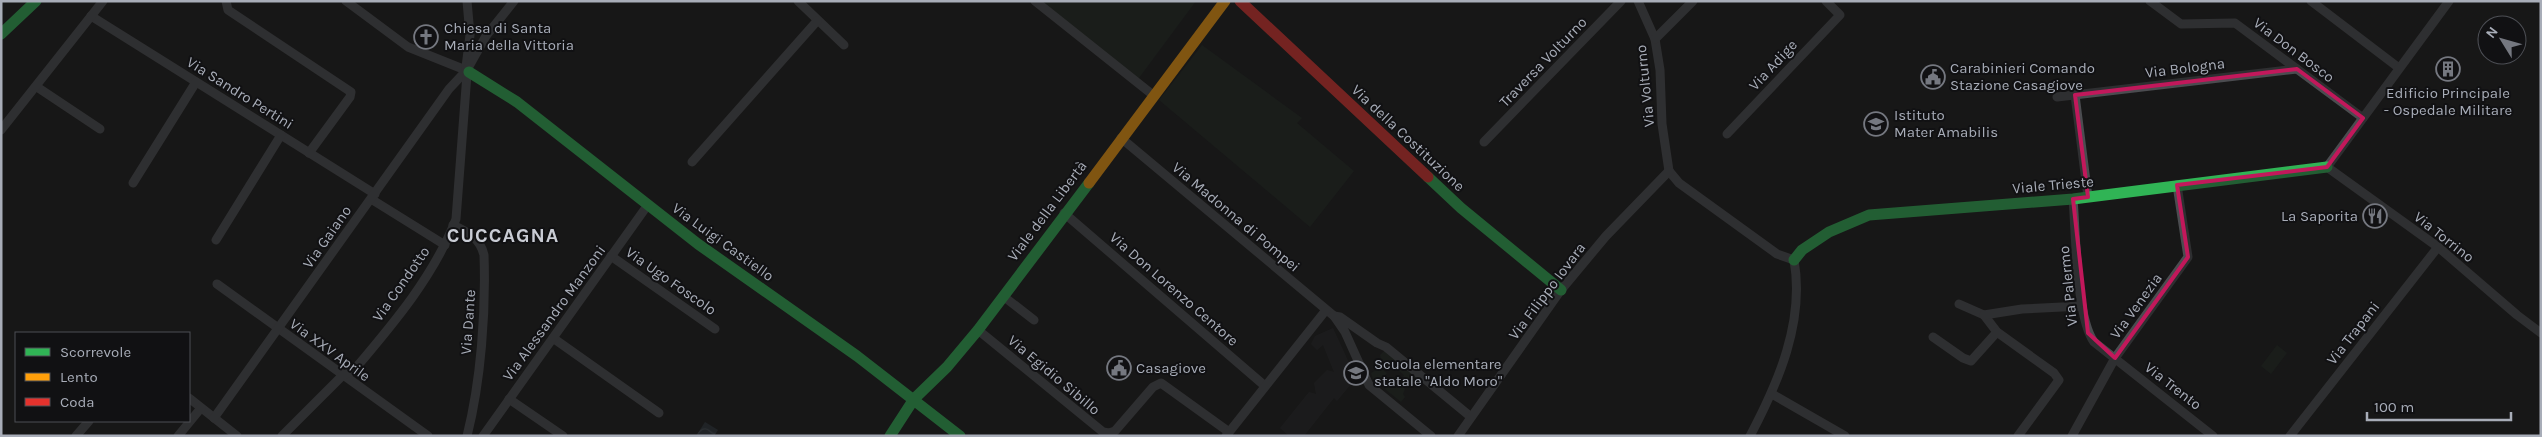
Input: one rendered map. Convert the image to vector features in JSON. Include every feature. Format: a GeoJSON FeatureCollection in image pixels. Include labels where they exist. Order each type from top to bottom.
{"type":"FeatureCollection","features":[{"type":"Feature","properties":{"kind":"main road"},"geometry":{"type":"LineString","coordinates":[[1,34],[36,1]]}},
{"type":"Feature","properties":{"kind":"main road","name":"Viale della Libertà"},"geometry":{"type":"LineString","coordinates":[[890,436],[914,400],[948,367],[978,330],[1064,212],[1224,1]]}},
{"type":"Feature","properties":{"kind":"main road","name":"Via della Costituzione"},"geometry":{"type":"LineString","coordinates":[[1240,1],[1461,208],[1561,290]]}},
{"type":"Feature","properties":{"kind":"main road","name":"Via Luigi Castiello"},"geometry":{"type":"LineString","coordinates":[[466,70],[516,102],[647,206],[857,356],[960,436]]}},
{"type":"Feature","properties":{"kind":"main road","name":"Viale Trieste"},"geometry":{"type":"LineString","coordinates":[[1794,260],[1802,250],[1829,232],[1869,215],[2074,199],[2327,167]]}},
{"type":"Feature","properties":{"kind":"street"},"geometry":{"type":"LineString","coordinates":[[1,130],[37,87],[103,1]]}},
{"type":"Feature","properties":{"kind":"street"},"geometry":{"type":"LineString","coordinates":[[226,1],[228,10],[351,92],[350,97],[309,152]]}},
{"type":"Feature","properties":{"kind":"street"},"geometry":{"type":"LineString","coordinates":[[346,1],[408,47],[466,70],[486,36],[514,1]]}},
{"type":"Feature","properties":{"kind":"street","name":"Via Condotto"},"geometry":{"type":"LineString","coordinates":[[282,436],[342,376],[354,370],[414,295],[445,244],[453,225],[459,184],[470,35],[467,1]]}},
{"type":"Feature","properties":{"kind":"street"},"geometry":{"type":"LineString","coordinates":[[1035,1],[1153,95]]}},
{"type":"Feature","properties":{"kind":"street","name":"Traversa Volturno"},"geometry":{"type":"LineString","coordinates":[[1484,142],[1621,1]]}},
{"type":"Feature","properties":{"kind":"street","name":"Via Volturno"},"geometry":{"type":"LineString","coordinates":[[1638,1],[1656,39],[1660,70],[1662,124],[1669,171]]}},
{"type":"Feature","properties":{"kind":"street"},"geometry":{"type":"LineString","coordinates":[[1656,39],[1693,1]]}},
{"type":"Feature","properties":{"kind":"street","name":"Via Adige"},"geometry":{"type":"LineString","coordinates":[[1727,134],[1840,15],[1826,1]]}},
{"type":"Feature","properties":{"kind":"street","name":"Via Don Bosco"},"geometry":{"type":"LineString","coordinates":[[2150,1],[2181,24],[2235,23],[2363,118]]}},
{"type":"Feature","properties":{"kind":"street"},"geometry":{"type":"LineString","coordinates":[[2312,1],[2399,68]]}},
{"type":"Feature","properties":{"kind":"street"},"geometry":{"type":"LineString","coordinates":[[2327,167],[2449,1]]}},
{"type":"Feature","properties":{"kind":"street"},"geometry":{"type":"LineString","coordinates":[[797,2],[844,45]]}},
{"type":"Feature","properties":{"kind":"street","name":"Via Sandro Pertini"},"geometry":{"type":"LineString","coordinates":[[91,16],[309,152],[445,244]]}},
{"type":"Feature","properties":{"kind":"street"},"geometry":{"type":"LineString","coordinates":[[692,162],[817,21]]}},
{"type":"Feature","properties":{"kind":"street","name":"Via Bologna"},"geometry":{"type":"LineString","coordinates":[[2057,97],[2297,69]]}},
{"type":"Feature","properties":{"kind":"street","name":"Via Gaiano"},"geometry":{"type":"LineString","coordinates":[[214,418],[449,89],[466,70]]}},
{"type":"Feature","properties":{"kind":"street"},"geometry":{"type":"LineString","coordinates":[[133,183],[196,82]]}},
{"type":"Feature","properties":{"kind":"street"},"geometry":{"type":"LineString","coordinates":[[37,87],[100,129]]}},
{"type":"Feature","properties":{"kind":"street"},"geometry":{"type":"LineString","coordinates":[[2075,95],[2088,197]]}},
{"type":"Feature","properties":{"kind":"street"},"geometry":{"type":"LineString","coordinates":[[216,240],[281,135]]}},
{"type":"Feature","properties":{"kind":"street","name":"Via Madonna di Pompei"},"geometry":{"type":"LineString","coordinates":[[1120,138],[1334,316]]}},
{"type":"Feature","properties":{"kind":"street","name":"Via Torrino"},"geometry":{"type":"LineString","coordinates":[[2327,167],[2438,247],[2517,316],[2541,333]]}},
{"type":"Feature","properties":{"kind":"street"},"geometry":{"type":"LineString","coordinates":[[1669,171],[1679,183],[1777,254],[1794,260],[1796,274],[1794,319],[1788,347],[1772,394],[1750,436]]}},
{"type":"Feature","properties":{"kind":"street","name":"Via Filippo Iovara"},"geometry":{"type":"LineString","coordinates":[[1458,436],[1561,290],[1606,236],[1669,171]]}},
{"type":"Feature","properties":{"kind":"street","name":"Via Venezia"},"geometry":{"type":"LineString","coordinates":[[2072,436],[2115,358],[2188,257],[2178,185]]}},
{"type":"Feature","properties":{"kind":"street","name":"Via Palermo"},"geometry":{"type":"LineString","coordinates":[[2074,199],[2082,306],[2088,333],[2094,342],[2115,358]]}},
{"type":"Feature","properties":{"kind":"street","name":"Via Alessandro Manzoni"},"geometry":{"type":"LineString","coordinates":[[483,436],[647,206]]}},
{"type":"Feature","properties":{"kind":"street","name":"Via Don Lorenzo Centore"},"geometry":{"type":"LineString","coordinates":[[1064,212],[1265,386]]}},
{"type":"Feature","properties":{"kind":"street","name":"Via Dante"},"geometry":{"type":"LineString","coordinates":[[453,225],[477,239],[482,246],[484,255],[479,369],[474,408],[467,436]]}},
{"type":"Feature","properties":{"kind":"street","name":"Via Trapani"},"geometry":{"type":"LineString","coordinates":[[2290,436],[2438,247]]}},
{"type":"Feature","properties":{"kind":"street","name":"Via Ugo Foscolo"},"geometry":{"type":"LineString","coordinates":[[611,256],[716,328]]}},
{"type":"Feature","properties":{"kind":"street","name":"Via XXV Aprile"},"geometry":{"type":"LineString","coordinates":[[217,284],[342,376],[428,436]]}},
{"type":"Feature","properties":{"kind":"street"},"geometry":{"type":"LineString","coordinates":[[1003,296],[1034,320]]}},
{"type":"Feature","properties":{"kind":"street"},"geometry":{"type":"LineString","coordinates":[[1959,304],[1984,315],[1997,332],[2054,373],[2059,380],[2018,436]]}},
{"type":"Feature","properties":{"kind":"street"},"geometry":{"type":"LineString","coordinates":[[1984,315],[2022,309],[2082,306]]}},
{"type":"Feature","properties":{"kind":"street"},"geometry":{"type":"LineString","coordinates":[[1228,434],[1326,310]]}},
{"type":"Feature","properties":{"kind":"street"},"geometry":{"type":"LineString","coordinates":[[1334,316],[1340,317],[1377,343],[1386,347],[1471,417]]}},
{"type":"Feature","properties":{"kind":"street"},"geometry":{"type":"LineString","coordinates":[[1334,316],[1345,332],[1369,385],[1431,436]]}},
{"type":"Feature","properties":{"kind":"street","name":"Via Egidio Sibillo"},"geometry":{"type":"LineString","coordinates":[[978,330],[1098,429],[1109,433],[1115,431],[1129,408],[1153,387],[1161,383],[1228,434]]}},
{"type":"Feature","properties":{"kind":"street"},"geometry":{"type":"LineString","coordinates":[[1933,336],[1963,358],[1971,361],[1997,332]]}},
{"type":"Feature","properties":{"kind":"street"},"geometry":{"type":"LineString","coordinates":[[552,338],[659,413]]}},
{"type":"Feature","properties":{"kind":"street","name":"Via Trento"},"geometry":{"type":"LineString","coordinates":[[2115,358],[2214,436]]}},
{"type":"Feature","properties":{"kind":"street"},"geometry":{"type":"LineString","coordinates":[[1772,394],[1845,436]]}},
{"type":"Feature","properties":{"kind":"street"},"geometry":{"type":"LineString","coordinates":[[509,398],[563,436]]}},
{"type":"Feature","properties":{"kind":"street"},"geometry":{"type":"LineString","coordinates":[[190,399],[237,436]]}},
{"type":"Feature","properties":{"kind":"street"},"geometry":{"type":"LineString","coordinates":[[190,421],[201,408]]}},
{"type":"Feature","properties":{"kind":"street"},"geometry":{"type":"LineString","coordinates":[[76,436],[88,422]]}},
{"type":"Feature","properties":{"kind":"street"},"geometry":{"type":"LineString","coordinates":[[178,436],[190,422]]}},
{"type":"Feature","properties":{"kind":"highlighted area"},"geometry":{"type":"Polygon","coordinates":[[[2297,69],[2363,118],[2327,167],[2177,185],[2188,257],[2115,358],[2088,333],[2073,199],[2088,197],[2075,95],[2297,69]]]}},
{"type":"Feature","properties":{"kind":"shaded area"},"geometry":{"type":"Polygon","coordinates":[[[1035,1],[1196,1],[1136,82],[1035,1]]]}},
{"type":"Feature","properties":{"kind":"shaded area"},"geometry":{"type":"Polygon","coordinates":[[[1202,45],[1302,118],[1297,123],[1354,171],[1310,227],[1159,100],[1202,45]]]}},
{"type":"Feature","properties":{"kind":"shaded area"},"geometry":{"type":"Polygon","coordinates":[[[1333,328],[1356,378],[1337,401],[1334,398],[1304,436],[1289,436],[1280,428],[1309,392],[1316,394],[1314,383],[1327,370],[1334,372],[1323,345],[1317,350],[1311,344],[1315,336],[1333,328]]]}},
{"type":"Feature","properties":{"kind":"shaded area"},"geometry":{"type":"Polygon","coordinates":[[[2277,345],[2287,353],[2271,374],[2261,366],[2277,345]]]}},
{"type":"Feature","properties":{"kind":"shaded area"},"geometry":{"type":"Polygon","coordinates":[[[1385,350],[1421,379],[1415,385],[1412,383],[1407,387],[1401,381],[1404,375],[1393,366],[1389,371],[1382,365],[1380,355],[1385,350]]]}},
{"type":"Feature","properties":{"kind":"shaded area"},"geometry":{"type":"Polygon","coordinates":[[[1380,368],[1387,373],[1383,378],[1388,383],[1384,388],[1373,379],[1371,373],[1380,368]]]}},
{"type":"Feature","properties":{"kind":"shaded area"},"geometry":{"type":"Polygon","coordinates":[[[1389,384],[1395,388],[1399,384],[1405,389],[1403,394],[1405,397],[1401,402],[1385,389],[1389,384]]]}},
{"type":"Feature","properties":{"kind":"water"},"geometry":{"type":"Polygon","coordinates":[[[705,422],[718,430],[714,436],[696,436],[705,422]]]}},
{"type":"Feature","properties":{"kind":"traffic: fast"},"geometry":{"type":"LineString","coordinates":[[1,34],[36,1]]}},
{"type":"Feature","properties":{"kind":"traffic: fast"},"geometry":{"type":"LineString","coordinates":[[469,72],[517,102],[698,244],[857,356],[960,436]]}},
{"type":"Feature","properties":{"kind":"traffic: fast"},"geometry":{"type":"LineString","coordinates":[[1794,260],[1802,250],[1829,232],[1869,215],[2073,199],[2327,167]]}},
{"type":"Feature","properties":{"kind":"traffic: fast"},"geometry":{"type":"LineString","coordinates":[[1428,177],[1461,208],[1561,290]]}},
{"type":"Feature","properties":{"kind":"traffic: fast"},"geometry":{"type":"LineString","coordinates":[[890,436],[914,399],[947,367],[978,330],[1089,183]]}},
{"type":"Feature","properties":{"kind":"traffic: slow"},"geometry":{"type":"LineString","coordinates":[[1089,183],[1225,1]]}},
{"type":"Feature","properties":{"kind":"traffic: jam"},"geometry":{"type":"LineString","coordinates":[[1240,1],[1428,177]]}},
{"type":"Feature","properties":{"kind":"place","name":"Chiesa di Santa Maria della Vittoria"},"geometry":{"type":"Point","coordinates":[426,37]}},
{"type":"Feature","properties":{"kind":"place","name":"Edificio Principale - Ospedale Militare"},"geometry":{"type":"Point","coordinates":[2448,69]}},
{"type":"Feature","properties":{"kind":"place","name":"Carabinieri Comando Stazione Casagiove"},"geometry":{"type":"Point","coordinates":[1933,77]}},
{"type":"Feature","properties":{"kind":"place","name":"Istituto Mater Amabilis"},"geometry":{"type":"Point","coordinates":[1876,124]}},
{"type":"Feature","properties":{"kind":"place","name":"La Saporita"},"geometry":{"type":"Point","coordinates":[2375,216]}},
{"type":"Feature","properties":{"kind":"place","name":"Casagiove"},"geometry":{"type":"Point","coordinates":[1119,368]}},
{"type":"Feature","properties":{"kind":"place","name":"Scuola elementare statale \"Aldo Moro\""},"geometry":{"type":"Point","coordinates":[1356,373]}},
{"type":"Feature","properties":{"kind":"district","name":"CUCCAGNA"},"geometry":{"type":"Point","coordinates":[503,235]}}]}
